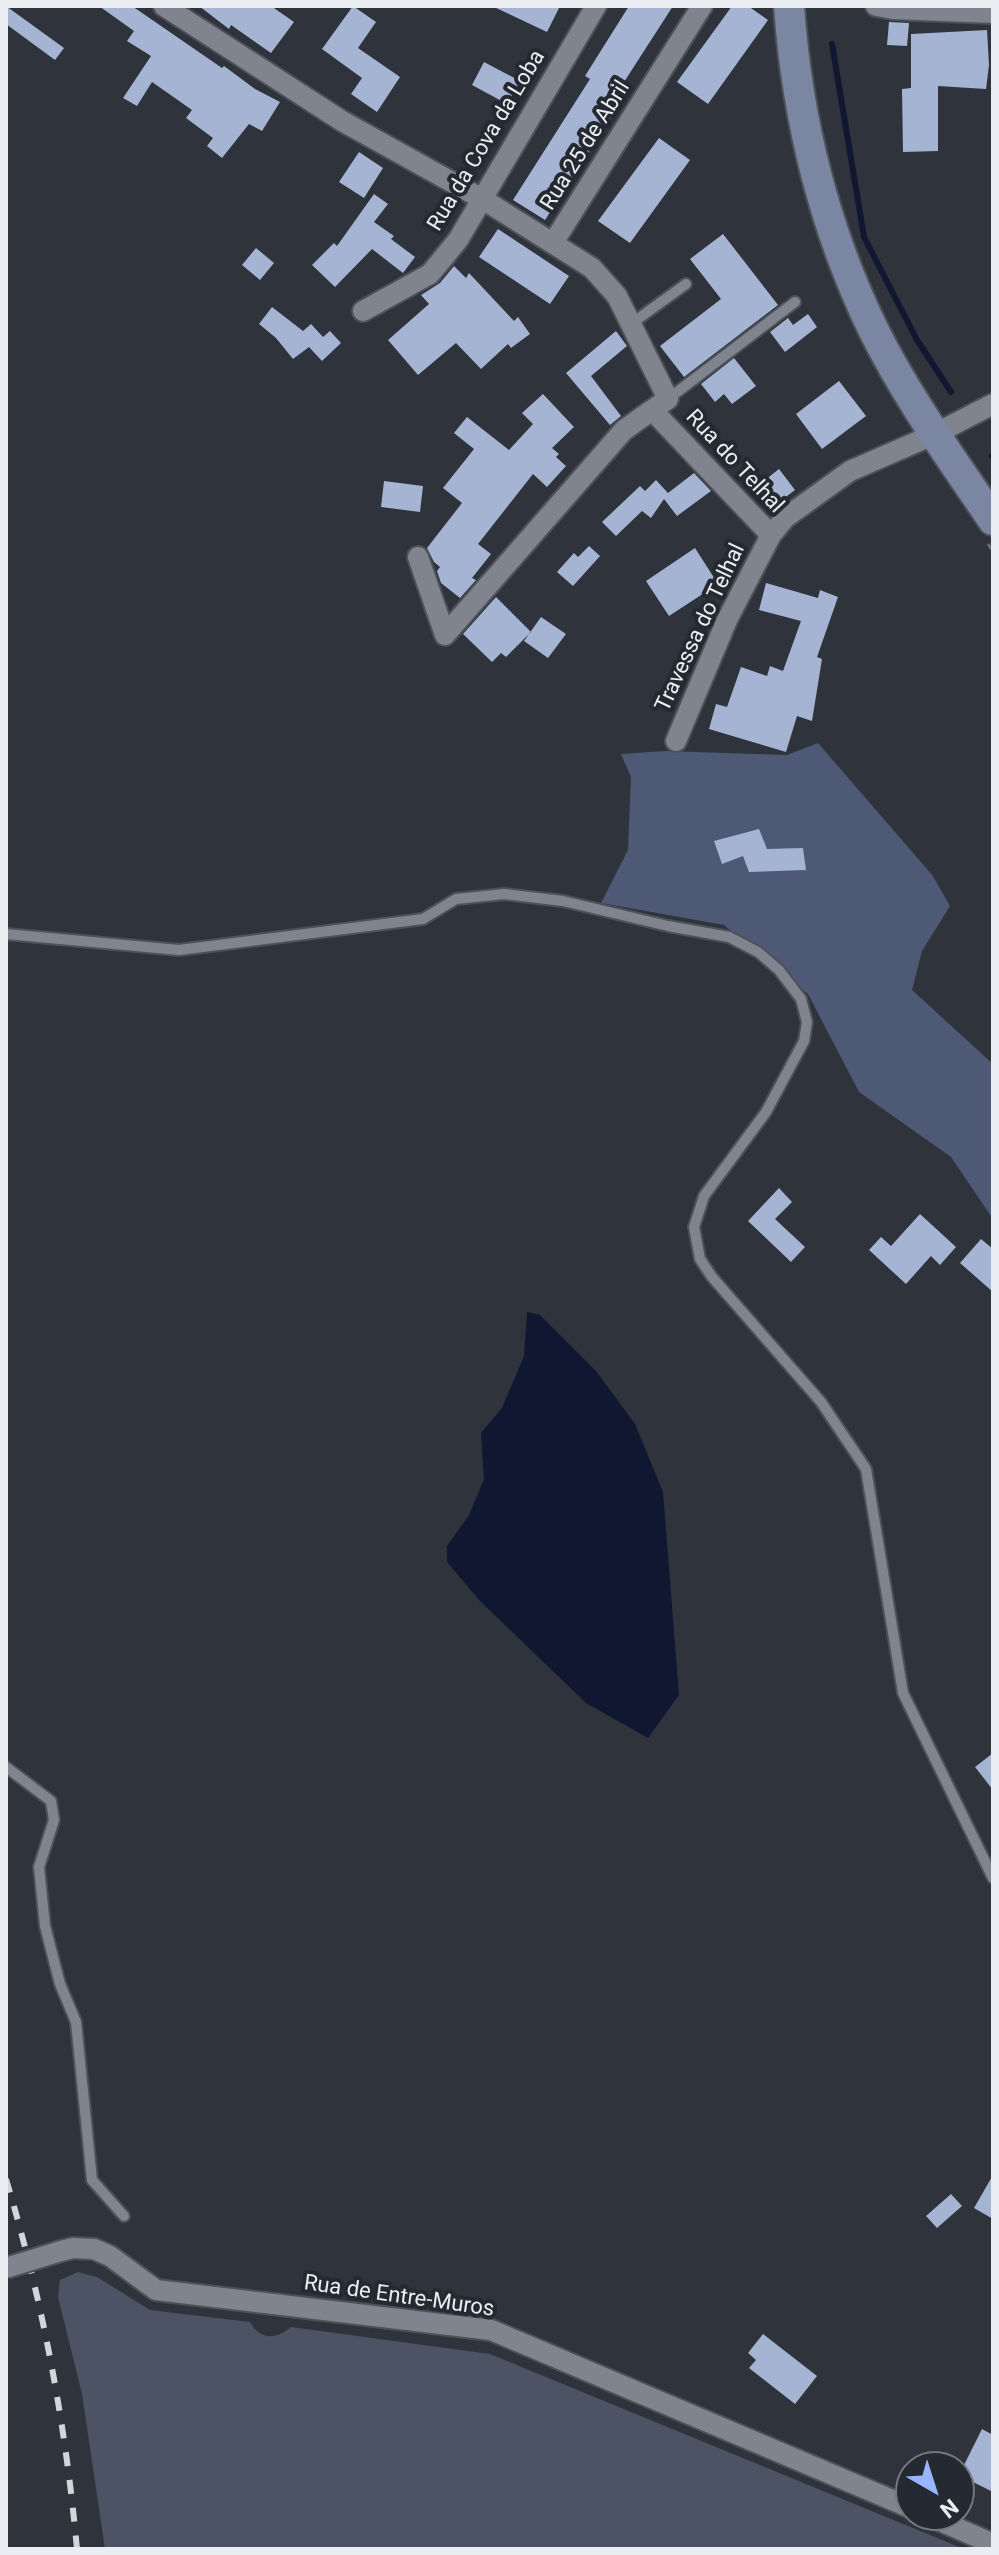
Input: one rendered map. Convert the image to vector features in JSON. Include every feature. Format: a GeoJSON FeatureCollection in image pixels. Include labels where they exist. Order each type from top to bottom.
{"type":"FeatureCollection","features":[{"type":"Feature","properties":{"kind":"main road"},"geometry":{"type":"LineString","coordinates":[[789,6],[808,147],[840,254],[874,331],[935,434],[993,520]]}},
{"type":"Feature","properties":{"kind":"street","name":"Rua 25 de Abril"},"geometry":{"type":"LineString","coordinates":[[164,6],[188,13],[342,121],[484,200],[553,243],[702,6]]}},
{"type":"Feature","properties":{"kind":"street","name":"Rua da Cova da Loba"},"geometry":{"type":"LineString","coordinates":[[363,311],[430,274],[458,240],[596,6]]}},
{"type":"Feature","properties":{"kind":"street"},"geometry":{"type":"LineString","coordinates":[[876,6],[993,13]]}},
{"type":"Feature","properties":{"kind":"street"},"geometry":{"type":"LineString","coordinates":[[553,243],[592,268],[617,296],[631,324],[660,404]]}},
{"type":"Feature","properties":{"kind":"street","name":"Rua do Telhal"},"geometry":{"type":"LineString","coordinates":[[418,557],[445,635],[624,430],[660,404],[771,535],[785,518],[850,471],[935,434],[993,404]]}},
{"type":"Feature","properties":{"kind":"street","name":"Travessa do Telhal"},"geometry":{"type":"LineString","coordinates":[[676,741],[727,620],[771,535]]}},
{"type":"Feature","properties":{"kind":"street","name":"Rua de Entre-Muros"},"geometry":{"type":"LineString","coordinates":[[6,2268],[73,2248],[94,2249],[110,2256],[156,2290],[491,2330],[895,2501]]}},
{"type":"Feature","properties":{"kind":"street"},"geometry":{"type":"LineString","coordinates":[[963,2531],[993,2544]]}},
{"type":"Feature","properties":{"kind":"lane"},"geometry":{"type":"LineString","coordinates":[[631,324],[686,284]]}},
{"type":"Feature","properties":{"kind":"lane"},"geometry":{"type":"LineString","coordinates":[[660,404],[795,302]]}},
{"type":"Feature","properties":{"kind":"lane"},"geometry":{"type":"LineString","coordinates":[[6,934],[179,950],[423,919],[456,899],[504,894],[563,901],[729,937],[758,952],[779,970],[801,999],[807,1022],[804,1041],[766,1112],[704,1196],[694,1227],[700,1259],[712,1277],[821,1402],[866,1469],[903,1693],[993,1878]]}},
{"type":"Feature","properties":{"kind":"lane"},"geometry":{"type":"LineString","coordinates":[[6,1767],[51,1801],[54,1820],[39,1867],[45,1926],[60,1984],[76,2022],[92,2180],[124,2216]]}},
{"type":"Feature","properties":{"kind":"shaded area"},"geometry":{"type":"Polygon","coordinates":[[[818,743],[933,876],[950,906],[922,951],[912,990],[993,1064],[993,1219],[951,1157],[859,1092],[808,994],[724,925],[601,903],[628,850],[631,777],[621,754],[665,751],[787,755],[818,743]]]}},
{"type":"Feature","properties":{"kind":"shaded area"},"geometry":{"type":"Polygon","coordinates":[[[527,1312],[540,1315],[596,1371],[635,1424],[663,1492],[679,1695],[648,1738],[586,1703],[480,1601],[447,1562],[447,1546],[469,1515],[484,1479],[481,1433],[502,1408],[524,1356],[527,1312]]]}},
{"type":"Feature","properties":{"kind":"shaded area"},"geometry":{"type":"Polygon","coordinates":[[[78,2272],[97,2277],[150,2310],[250,2322],[259,2332],[269,2336],[291,2327],[490,2354],[895,2521],[895,2531],[920,2531],[964,2549],[105,2549],[82,2394],[58,2297],[60,2280],[78,2272]]]}},
{"type":"Feature","properties":{"kind":"building"},"geometry":{"type":"Polygon","coordinates":[[[6,6],[64,48],[55,60],[6,24],[6,6]]]}},
{"type":"Feature","properties":{"kind":"building"},"geometry":{"type":"Polygon","coordinates":[[[99,6],[132,6],[222,68],[224,66],[255,89],[280,102],[262,131],[249,124],[222,158],[207,146],[213,138],[186,118],[192,110],[152,82],[137,106],[123,98],[151,56],[127,41],[134,31],[99,6]]]}},
{"type":"Feature","properties":{"kind":"building"},"geometry":{"type":"Polygon","coordinates":[[[199,6],[271,6],[294,22],[271,53],[231,25],[229,29],[199,6]]]}},
{"type":"Feature","properties":{"kind":"building"},"geometry":{"type":"Polygon","coordinates":[[[353,6],[376,22],[358,48],[400,77],[377,112],[351,94],[362,78],[322,49],[353,6]]]}},
{"type":"Feature","properties":{"kind":"building"},"geometry":{"type":"Polygon","coordinates":[[[492,6],[560,6],[547,32],[492,6]]]}},
{"type":"Feature","properties":{"kind":"building"},"geometry":{"type":"Polygon","coordinates":[[[629,6],[673,6],[606,110],[613,114],[545,220],[513,200],[590,79],[585,76],[629,6]]]}},
{"type":"Feature","properties":{"kind":"building"},"geometry":{"type":"Polygon","coordinates":[[[732,6],[748,6],[768,20],[708,104],[677,82],[732,6]]]}},
{"type":"Feature","properties":{"kind":"building"},"geometry":{"type":"Polygon","coordinates":[[[889,22],[909,23],[907,46],[887,45],[889,22]]]}},
{"type":"Feature","properties":{"kind":"building"},"geometry":{"type":"Polygon","coordinates":[[[987,30],[989,65],[986,89],[938,86],[938,151],[903,152],[902,89],[911,88],[911,34],[987,30]]]}},
{"type":"Feature","properties":{"kind":"building"},"geometry":{"type":"Polygon","coordinates":[[[484,62],[520,81],[507,104],[472,85],[484,62]]]}},
{"type":"Feature","properties":{"kind":"building"},"geometry":{"type":"Polygon","coordinates":[[[659,138],[690,160],[630,243],[598,221],[659,138]]]}},
{"type":"Feature","properties":{"kind":"building"},"geometry":{"type":"Polygon","coordinates":[[[359,152],[383,168],[364,198],[339,182],[359,152]]]}},
{"type":"Feature","properties":{"kind":"building"},"geometry":{"type":"Polygon","coordinates":[[[374,194],[388,204],[374,222],[415,257],[403,273],[372,249],[335,287],[312,265],[334,243],[337,246],[374,194]]]}},
{"type":"Feature","properties":{"kind":"building"},"geometry":{"type":"Polygon","coordinates":[[[498,229],[569,276],[550,304],[479,257],[498,229]]]}},
{"type":"Feature","properties":{"kind":"building"},"geometry":{"type":"Polygon","coordinates":[[[723,234],[778,305],[684,377],[660,346],[721,299],[690,259],[723,234]]]}},
{"type":"Feature","properties":{"kind":"building"},"geometry":{"type":"Polygon","coordinates":[[[256,248],[274,263],[260,280],[242,265],[256,248]]]}},
{"type":"Feature","properties":{"kind":"building"},"geometry":{"type":"Polygon","coordinates":[[[454,266],[466,278],[469,273],[514,321],[518,317],[530,334],[511,348],[508,344],[481,369],[456,343],[418,375],[388,340],[429,304],[421,295],[440,283],[454,266]]]}},
{"type":"Feature","properties":{"kind":"building"},"geometry":{"type":"Polygon","coordinates":[[[272,307],[303,331],[311,324],[323,337],[330,331],[341,343],[322,361],[309,347],[293,359],[276,338],[259,324],[272,307]]]}},
{"type":"Feature","properties":{"kind":"building"},"geometry":{"type":"Polygon","coordinates":[[[808,314],[817,327],[785,352],[770,332],[788,318],[793,325],[808,314]]]}},
{"type":"Feature","properties":{"kind":"building"},"geometry":{"type":"Polygon","coordinates":[[[616,331],[627,346],[591,376],[621,416],[610,425],[566,373],[616,331]]]}},
{"type":"Feature","properties":{"kind":"building"},"geometry":{"type":"Polygon","coordinates":[[[734,358],[756,386],[732,404],[724,394],[715,402],[701,384],[734,358]]]}},
{"type":"Feature","properties":{"kind":"building"},"geometry":{"type":"Polygon","coordinates":[[[839,381],[866,416],[822,449],[796,414],[839,381]]]}},
{"type":"Feature","properties":{"kind":"building"},"geometry":{"type":"Polygon","coordinates":[[[543,394],[574,427],[552,448],[566,466],[547,487],[533,474],[478,544],[491,554],[472,578],[476,580],[460,598],[441,583],[437,571],[440,567],[427,548],[462,503],[443,488],[474,449],[454,433],[467,417],[509,450],[533,424],[522,413],[543,394]]]}},
{"type":"Feature","properties":{"kind":"building"},"geometry":{"type":"Polygon","coordinates":[[[779,469],[795,490],[775,505],[760,484],[779,469]]]}},
{"type":"Feature","properties":{"kind":"building"},"geometry":{"type":"Polygon","coordinates":[[[694,473],[711,491],[677,516],[664,499],[651,518],[642,511],[616,536],[602,522],[640,486],[645,491],[656,480],[668,493],[694,473]]]}},
{"type":"Feature","properties":{"kind":"building"},"geometry":{"type":"Polygon","coordinates":[[[384,481],[423,486],[420,512],[381,507],[384,481]]]}},
{"type":"Feature","properties":{"kind":"building"},"geometry":{"type":"Polygon","coordinates":[[[589,546],[600,556],[573,586],[557,572],[574,553],[578,557],[589,546]]]}},
{"type":"Feature","properties":{"kind":"building"},"geometry":{"type":"Polygon","coordinates":[[[695,548],[718,584],[669,616],[646,581],[695,548]]]}},
{"type":"Feature","properties":{"kind":"building"},"geometry":{"type":"Polygon","coordinates":[[[766,583],[818,598],[820,590],[838,597],[817,657],[822,659],[812,721],[797,716],[786,752],[709,729],[716,704],[727,707],[741,667],[767,676],[770,666],[783,671],[801,621],[759,610],[766,583]]]}},
{"type":"Feature","properties":{"kind":"building"},"geometry":{"type":"Polygon","coordinates":[[[496,597],[531,632],[506,657],[501,653],[492,662],[463,634],[496,597]]]}},
{"type":"Feature","properties":{"kind":"building"},"geometry":{"type":"Polygon","coordinates":[[[541,617],[566,634],[548,658],[524,641],[541,617]]]}},
{"type":"Feature","properties":{"kind":"building"},"geometry":{"type":"Polygon","coordinates":[[[759,829],[767,849],[803,848],[806,870],[749,872],[743,856],[722,864],[714,841],[759,829]]]}},
{"type":"Feature","properties":{"kind":"building"},"geometry":{"type":"Polygon","coordinates":[[[779,1188],[792,1202],[775,1219],[805,1247],[791,1262],[748,1221],[779,1188]]]}},
{"type":"Feature","properties":{"kind":"building"},"geometry":{"type":"Polygon","coordinates":[[[920,1214],[956,1247],[940,1265],[931,1256],[906,1284],[869,1250],[881,1237],[891,1246],[920,1214]]]}},
{"type":"Feature","properties":{"kind":"building"},"geometry":{"type":"Polygon","coordinates":[[[981,1239],[993,1249],[993,1292],[960,1263],[981,1239]]]}},
{"type":"Feature","properties":{"kind":"building"},"geometry":{"type":"Polygon","coordinates":[[[993,1753],[993,1790],[975,1767],[993,1753]]]}},
{"type":"Feature","properties":{"kind":"building"},"geometry":{"type":"Polygon","coordinates":[[[993,2175],[993,2219],[974,2208],[993,2175]]]}},
{"type":"Feature","properties":{"kind":"building"},"geometry":{"type":"Polygon","coordinates":[[[951,2194],[962,2206],[937,2228],[926,2216],[951,2194]]]}},
{"type":"Feature","properties":{"kind":"building"},"geometry":{"type":"Polygon","coordinates":[[[763,2334],[817,2376],[795,2404],[749,2368],[756,2360],[748,2353],[763,2334]]]}},
{"type":"Feature","properties":{"kind":"building"},"geometry":{"type":"Polygon","coordinates":[[[982,2429],[993,2435],[993,2492],[975,2483],[975,2451],[971,2451],[982,2429]]]}},
{"type":"Feature","properties":{"kind":"waterway"},"geometry":{"type":"LineString","coordinates":[[832,44],[864,237],[917,340],[951,392]]}},
{"type":"Feature","properties":{"kind":"railway"},"geometry":{"type":"LineString","coordinates":[[6,2179],[51,2362],[77,2549]]}}]}
